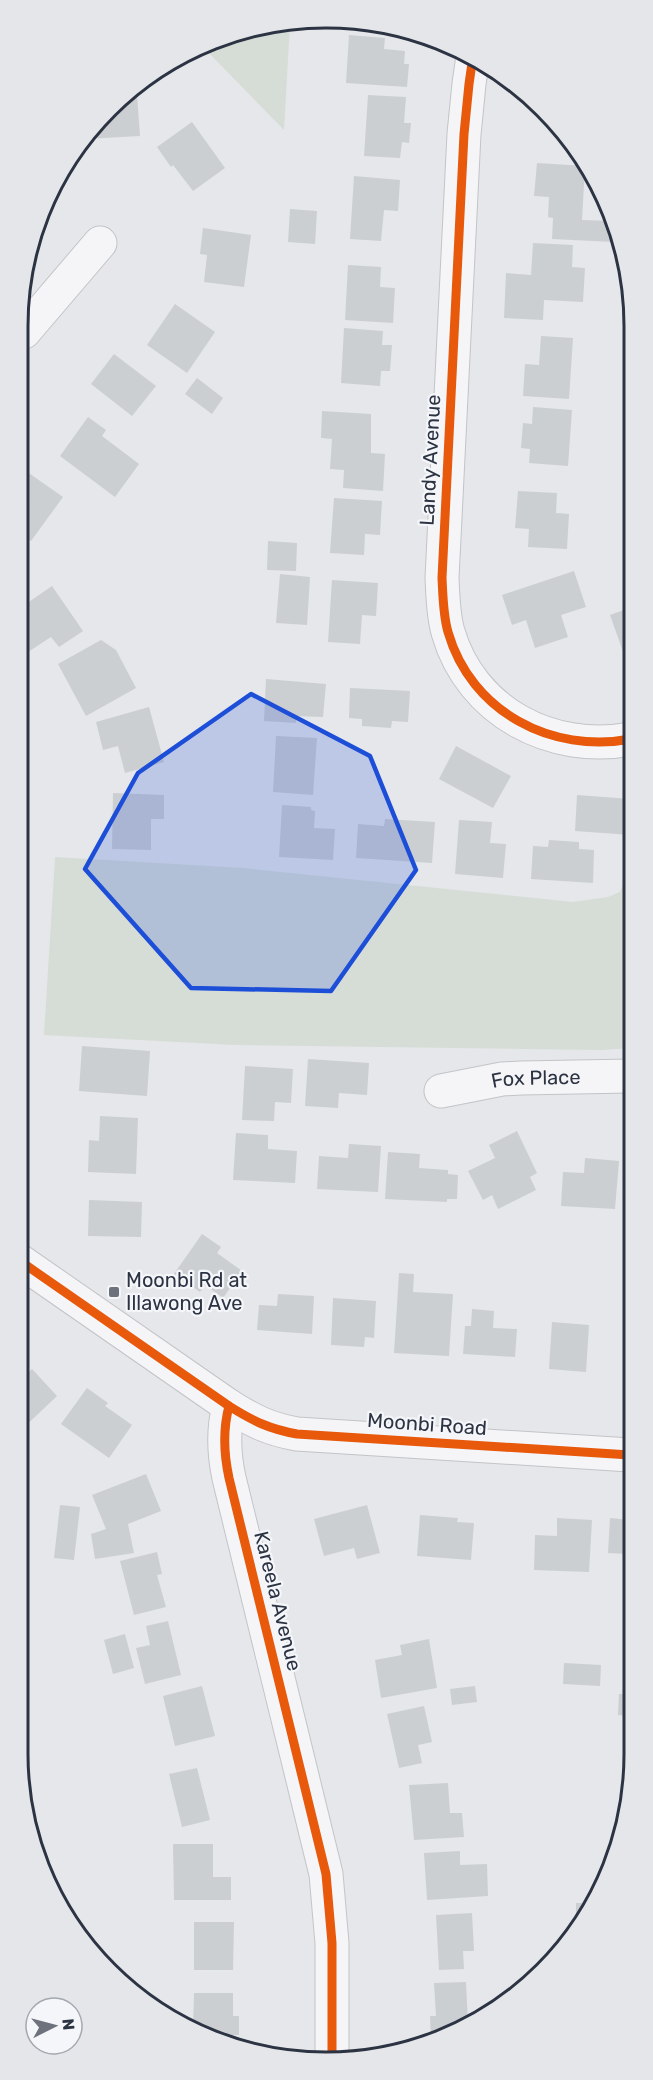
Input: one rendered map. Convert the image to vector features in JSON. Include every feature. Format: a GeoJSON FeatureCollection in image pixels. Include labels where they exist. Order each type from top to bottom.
{"type":"FeatureCollection","features":[{"type":"Feature","properties":{"kind":"street","name":"Landy Avenue"},"geometry":{"type":"LineString","coordinates":[[472,66],[464,134],[442,578],[443,607],[448,631],[467,674],[494,705],[513,719],[546,735],[567,740],[624,741]]}},
{"type":"Feature","properties":{"kind":"street"},"geometry":{"type":"LineString","coordinates":[[28,327],[100,243]]}},
{"type":"Feature","properties":{"kind":"street","name":"Fox Place"},"geometry":{"type":"LineString","coordinates":[[441,1091],[512,1078],[624,1076]]}},
{"type":"Feature","properties":{"kind":"street"},"geometry":{"type":"LineString","coordinates":[[28,1267],[229,1406]]}},
{"type":"Feature","properties":{"kind":"street","name":"Moonbi Road"},"geometry":{"type":"LineString","coordinates":[[229,1406],[266,1427],[297,1434],[624,1455]]}},
{"type":"Feature","properties":{"kind":"street","name":"Kareela Avenue"},"geometry":{"type":"LineString","coordinates":[[229,1406],[225,1420],[229,1478],[326,1874],[332,1943],[332,2052]]}},
{"type":"Feature","properties":{"kind":"highlighted area"},"geometry":{"type":"Polygon","coordinates":[[[251,694],[370,756],[416,870],[331,991],[191,988],[85,869],[138,773],[251,694]]]}},
{"type":"Feature","properties":{"kind":"shaded area"},"geometry":{"type":"Polygon","coordinates":[[[290,31],[284,130],[209,53],[249,39],[290,31]]]}},
{"type":"Feature","properties":{"kind":"shaded area"},"geometry":{"type":"Polygon","coordinates":[[[55,857],[243,868],[573,902],[608,897],[620,892],[624,882],[624,1048],[235,1045],[44,1035],[55,857]]]}},
{"type":"Feature","properties":{"kind":"building"},"geometry":{"type":"Polygon","coordinates":[[[349,35],[385,38],[384,49],[405,51],[404,64],[409,64],[407,87],[346,83],[349,35]]]}},
{"type":"Feature","properties":{"kind":"building"},"geometry":{"type":"Polygon","coordinates":[[[368,95],[406,97],[404,123],[411,123],[409,143],[402,142],[400,158],[364,156],[368,95]]]}},
{"type":"Feature","properties":{"kind":"building"},"geometry":{"type":"Polygon","coordinates":[[[137,96],[140,136],[95,138],[137,96]]]}},
{"type":"Feature","properties":{"kind":"building"},"geometry":{"type":"Polygon","coordinates":[[[192,122],[225,168],[193,191],[173,165],[171,167],[157,147],[192,122]]]}},
{"type":"Feature","properties":{"kind":"building"},"geometry":{"type":"Polygon","coordinates":[[[537,163],[577,165],[584,177],[582,220],[605,221],[612,242],[552,239],[553,218],[548,217],[549,197],[534,196],[537,163]]]}},
{"type":"Feature","properties":{"kind":"building"},"geometry":{"type":"Polygon","coordinates":[[[354,176],[400,180],[398,211],[384,210],[381,241],[350,239],[354,176]]]}},
{"type":"Feature","properties":{"kind":"building"},"geometry":{"type":"Polygon","coordinates":[[[290,209],[317,211],[315,244],[288,242],[290,209]]]}},
{"type":"Feature","properties":{"kind":"building"},"geometry":{"type":"Polygon","coordinates":[[[203,228],[251,235],[244,287],[204,282],[207,255],[200,254],[203,228]]]}},
{"type":"Feature","properties":{"kind":"building"},"geometry":{"type":"Polygon","coordinates":[[[533,243],[573,245],[572,267],[585,268],[583,302],[544,300],[543,320],[504,318],[506,273],[531,275],[533,243]]]}},
{"type":"Feature","properties":{"kind":"building"},"geometry":{"type":"Polygon","coordinates":[[[348,265],[381,267],[380,287],[395,288],[393,323],[345,320],[348,265]]]}},
{"type":"Feature","properties":{"kind":"building"},"geometry":{"type":"Polygon","coordinates":[[[175,304],[215,332],[187,373],[147,345],[175,304]]]}},
{"type":"Feature","properties":{"kind":"building"},"geometry":{"type":"Polygon","coordinates":[[[344,328],[383,331],[382,345],[392,345],[390,371],[381,371],[380,386],[341,383],[344,328]]]}},
{"type":"Feature","properties":{"kind":"building"},"geometry":{"type":"Polygon","coordinates":[[[541,336],[573,338],[569,399],[523,396],[525,364],[539,365],[541,336]]]}},
{"type":"Feature","properties":{"kind":"building"},"geometry":{"type":"Polygon","coordinates":[[[114,354],[156,386],[132,416],[91,384],[114,354]]]}},
{"type":"Feature","properties":{"kind":"building"},"geometry":{"type":"Polygon","coordinates":[[[197,378],[223,398],[212,414],[185,394],[197,378]]]}},
{"type":"Feature","properties":{"kind":"building"},"geometry":{"type":"Polygon","coordinates":[[[533,407],[572,410],[568,466],[529,463],[530,449],[521,448],[523,423],[532,424],[533,407]]]}},
{"type":"Feature","properties":{"kind":"building"},"geometry":{"type":"Polygon","coordinates":[[[322,411],[371,414],[371,453],[385,454],[383,491],[343,488],[344,470],[330,469],[332,439],[321,438],[322,411]]]}},
{"type":"Feature","properties":{"kind":"building"},"geometry":{"type":"Polygon","coordinates":[[[88,417],[106,430],[102,436],[139,464],[115,497],[60,456],[88,417]]]}},
{"type":"Feature","properties":{"kind":"building"},"geometry":{"type":"Polygon","coordinates":[[[28,472],[63,497],[31,541],[28,539],[28,472]]]}},
{"type":"Feature","properties":{"kind":"building"},"geometry":{"type":"Polygon","coordinates":[[[518,491],[557,493],[556,513],[569,514],[567,549],[528,547],[529,529],[515,528],[518,491]]]}},
{"type":"Feature","properties":{"kind":"building"},"geometry":{"type":"Polygon","coordinates":[[[334,498],[382,501],[380,535],[365,534],[364,555],[330,553],[334,498]]]}},
{"type":"Feature","properties":{"kind":"building"},"geometry":{"type":"Polygon","coordinates":[[[268,541],[297,543],[296,571],[267,570],[268,541]]]}},
{"type":"Feature","properties":{"kind":"building"},"geometry":{"type":"Polygon","coordinates":[[[574,571],[586,607],[561,615],[568,637],[535,648],[526,620],[512,625],[502,595],[574,571]]]}},
{"type":"Feature","properties":{"kind":"building"},"geometry":{"type":"Polygon","coordinates":[[[280,574],[310,577],[307,625],[276,623],[280,574]]]}},
{"type":"Feature","properties":{"kind":"building"},"geometry":{"type":"Polygon","coordinates":[[[332,580],[378,583],[376,616],[362,615],[360,644],[328,642],[332,580]]]}},
{"type":"Feature","properties":{"kind":"building"},"geometry":{"type":"Polygon","coordinates":[[[52,586],[83,631],[59,647],[51,637],[28,652],[28,603],[52,586]]]}},
{"type":"Feature","properties":{"kind":"building"},"geometry":{"type":"Polygon","coordinates":[[[624,610],[624,654],[610,615],[624,610]]]}},
{"type":"Feature","properties":{"kind":"building"},"geometry":{"type":"Polygon","coordinates":[[[101,640],[116,650],[136,688],[86,716],[58,664],[101,640]]]}},
{"type":"Feature","properties":{"kind":"building"},"geometry":{"type":"Polygon","coordinates":[[[266,679],[326,684],[323,717],[296,716],[296,723],[264,721],[266,679]]]}},
{"type":"Feature","properties":{"kind":"building"},"geometry":{"type":"Polygon","coordinates":[[[350,688],[410,691],[408,722],[392,721],[391,728],[362,726],[362,719],[349,718],[350,688]]]}},
{"type":"Feature","properties":{"kind":"building"},"geometry":{"type":"Polygon","coordinates":[[[149,707],[164,762],[125,773],[118,746],[103,750],[96,722],[149,707]]]}},
{"type":"Feature","properties":{"kind":"building"},"geometry":{"type":"Polygon","coordinates":[[[276,736],[317,738],[313,795],[273,792],[276,736]]]}},
{"type":"Feature","properties":{"kind":"building"},"geometry":{"type":"Polygon","coordinates":[[[456,746],[511,776],[493,808],[439,779],[456,746]]]}},
{"type":"Feature","properties":{"kind":"building"},"geometry":{"type":"Polygon","coordinates":[[[113,793],[164,795],[164,819],[151,819],[151,850],[112,849],[113,793]]]}},
{"type":"Feature","properties":{"kind":"building"},"geometry":{"type":"Polygon","coordinates":[[[577,795],[624,798],[624,834],[575,831],[577,795]]]}},
{"type":"Feature","properties":{"kind":"building"},"geometry":{"type":"Polygon","coordinates":[[[282,805],[311,807],[311,810],[315,811],[314,828],[335,829],[333,860],[279,857],[282,805]]]}},
{"type":"Feature","properties":{"kind":"building"},"geometry":{"type":"Polygon","coordinates":[[[385,819],[435,822],[432,863],[356,858],[358,824],[384,826],[385,819]]]}},
{"type":"Feature","properties":{"kind":"building"},"geometry":{"type":"Polygon","coordinates":[[[459,820],[492,822],[490,843],[506,844],[503,878],[455,874],[459,820]]]}},
{"type":"Feature","properties":{"kind":"building"},"geometry":{"type":"Polygon","coordinates":[[[549,840],[579,842],[579,849],[594,850],[593,883],[531,879],[533,846],[548,847],[549,840]]]}},
{"type":"Feature","properties":{"kind":"building"},"geometry":{"type":"Polygon","coordinates":[[[82,1046],[150,1051],[147,1096],[79,1091],[82,1046]]]}},
{"type":"Feature","properties":{"kind":"building"},"geometry":{"type":"Polygon","coordinates":[[[308,1059],[369,1063],[367,1095],[339,1093],[338,1108],[305,1106],[308,1059]]]}},
{"type":"Feature","properties":{"kind":"building"},"geometry":{"type":"Polygon","coordinates":[[[245,1066],[293,1069],[291,1103],[275,1102],[274,1121],[242,1120],[245,1066]]]}},
{"type":"Feature","properties":{"kind":"building"},"geometry":{"type":"Polygon","coordinates":[[[100,1116],[138,1118],[136,1174],[88,1172],[89,1140],[99,1141],[100,1116]]]}},
{"type":"Feature","properties":{"kind":"building"},"geometry":{"type":"Polygon","coordinates":[[[517,1131],[537,1173],[530,1177],[536,1190],[498,1209],[492,1195],[483,1200],[468,1171],[495,1158],[489,1145],[517,1131]]]}},
{"type":"Feature","properties":{"kind":"building"},"geometry":{"type":"Polygon","coordinates":[[[236,1133],[268,1135],[268,1149],[297,1151],[295,1183],[233,1180],[236,1133]]]}},
{"type":"Feature","properties":{"kind":"building"},"geometry":{"type":"Polygon","coordinates":[[[349,1144],[381,1146],[378,1192],[317,1189],[319,1156],[348,1158],[349,1144]]]}},
{"type":"Feature","properties":{"kind":"building"},"geometry":{"type":"Polygon","coordinates":[[[388,1152],[420,1154],[419,1168],[448,1170],[448,1174],[458,1175],[457,1199],[447,1199],[447,1202],[385,1199],[388,1152]]]}},
{"type":"Feature","properties":{"kind":"building"},"geometry":{"type":"Polygon","coordinates":[[[585,1158],[619,1161],[615,1209],[561,1206],[563,1172],[584,1173],[585,1158]]]}},
{"type":"Feature","properties":{"kind":"building"},"geometry":{"type":"Polygon","coordinates":[[[89,1200],[142,1202],[141,1237],[88,1236],[89,1200]]]}},
{"type":"Feature","properties":{"kind":"building"},"geometry":{"type":"Polygon","coordinates":[[[202,1234],[221,1247],[217,1253],[242,1271],[223,1298],[205,1285],[200,1292],[174,1274],[202,1234]]]}},
{"type":"Feature","properties":{"kind":"building"},"geometry":{"type":"Polygon","coordinates":[[[399,1273],[414,1274],[413,1292],[453,1294],[449,1356],[394,1353],[399,1273]]]}},
{"type":"Feature","properties":{"kind":"building"},"geometry":{"type":"Polygon","coordinates":[[[278,1294],[314,1296],[312,1334],[257,1330],[259,1305],[277,1306],[278,1294]]]}},
{"type":"Feature","properties":{"kind":"building"},"geometry":{"type":"Polygon","coordinates":[[[333,1298],[376,1301],[374,1338],[365,1337],[364,1347],[331,1345],[333,1298]]]}},
{"type":"Feature","properties":{"kind":"building"},"geometry":{"type":"Polygon","coordinates":[[[472,1309],[494,1311],[493,1328],[517,1329],[515,1357],[463,1354],[465,1326],[471,1326],[472,1309]]]}},
{"type":"Feature","properties":{"kind":"building"},"geometry":{"type":"Polygon","coordinates":[[[552,1322],[589,1325],[586,1372],[549,1369],[552,1322]]]}},
{"type":"Feature","properties":{"kind":"building"},"geometry":{"type":"Polygon","coordinates":[[[32,1369],[57,1396],[28,1423],[28,1373],[32,1369]]]}},
{"type":"Feature","properties":{"kind":"building"},"geometry":{"type":"Polygon","coordinates":[[[87,1388],[108,1403],[105,1406],[132,1425],[109,1458],[61,1424],[87,1388]]]}},
{"type":"Feature","properties":{"kind":"building"},"geometry":{"type":"Polygon","coordinates":[[[146,1474],[161,1511],[128,1524],[134,1553],[95,1559],[91,1534],[106,1529],[92,1495],[146,1474]]]}},
{"type":"Feature","properties":{"kind":"building"},"geometry":{"type":"Polygon","coordinates":[[[60,1505],[80,1507],[74,1560],[54,1558],[60,1505]]]}},
{"type":"Feature","properties":{"kind":"building"},"geometry":{"type":"Polygon","coordinates":[[[367,1505],[380,1553],[357,1559],[354,1548],[324,1556],[314,1519],[367,1505]]]}},
{"type":"Feature","properties":{"kind":"building"},"geometry":{"type":"Polygon","coordinates":[[[420,1515],[458,1518],[457,1522],[474,1523],[471,1560],[417,1556],[420,1515]]]}},
{"type":"Feature","properties":{"kind":"building"},"geometry":{"type":"Polygon","coordinates":[[[557,1518],[592,1520],[589,1572],[534,1570],[535,1535],[557,1536],[557,1518]]]}},
{"type":"Feature","properties":{"kind":"building"},"geometry":{"type":"Polygon","coordinates":[[[610,1518],[624,1519],[624,1554],[608,1553],[610,1518]]]}},
{"type":"Feature","properties":{"kind":"building"},"geometry":{"type":"Polygon","coordinates":[[[157,1552],[162,1574],[157,1575],[166,1607],[134,1615],[120,1561],[157,1552]]]}},
{"type":"Feature","properties":{"kind":"building"},"geometry":{"type":"Polygon","coordinates":[[[168,1621],[181,1675],[145,1684],[136,1648],[150,1645],[146,1626],[168,1621]]]}},
{"type":"Feature","properties":{"kind":"building"},"geometry":{"type":"Polygon","coordinates":[[[125,1634],[134,1668],[113,1674],[104,1640],[125,1634]]]}},
{"type":"Feature","properties":{"kind":"building"},"geometry":{"type":"Polygon","coordinates":[[[429,1639],[437,1688],[381,1698],[375,1660],[402,1655],[400,1645],[429,1639]]]}},
{"type":"Feature","properties":{"kind":"building"},"geometry":{"type":"Polygon","coordinates":[[[564,1663],[601,1665],[600,1686],[563,1684],[564,1663]]]}},
{"type":"Feature","properties":{"kind":"building"},"geometry":{"type":"Polygon","coordinates":[[[202,1686],[215,1736],[175,1746],[163,1696],[202,1686]]]}},
{"type":"Feature","properties":{"kind":"building"},"geometry":{"type":"Polygon","coordinates":[[[475,1686],[477,1702],[452,1705],[450,1689],[475,1686]]]}},
{"type":"Feature","properties":{"kind":"building"},"geometry":{"type":"Polygon","coordinates":[[[619,1694],[624,1694],[624,1716],[618,1715],[619,1694]]]}},
{"type":"Feature","properties":{"kind":"building"},"geometry":{"type":"Polygon","coordinates":[[[424,1706],[432,1742],[418,1745],[422,1763],[399,1768],[387,1714],[424,1706]]]}},
{"type":"Feature","properties":{"kind":"building"},"geometry":{"type":"Polygon","coordinates":[[[197,1768],[210,1820],[182,1827],[169,1774],[197,1768]]]}},
{"type":"Feature","properties":{"kind":"building"},"geometry":{"type":"Polygon","coordinates":[[[448,1783],[450,1813],[462,1813],[464,1837],[414,1840],[409,1785],[448,1783]]]}},
{"type":"Feature","properties":{"kind":"building"},"geometry":{"type":"Polygon","coordinates":[[[173,1844],[213,1844],[213,1877],[231,1877],[231,1900],[174,1900],[173,1844]]]}},
{"type":"Feature","properties":{"kind":"building"},"geometry":{"type":"Polygon","coordinates":[[[460,1851],[460,1865],[487,1864],[488,1896],[427,1900],[424,1853],[460,1851]]]}},
{"type":"Feature","properties":{"kind":"building"},"geometry":{"type":"Polygon","coordinates":[[[576,1903],[585,1903],[576,1916],[576,1903]]]}},
{"type":"Feature","properties":{"kind":"building"},"geometry":{"type":"Polygon","coordinates":[[[472,1913],[474,1951],[463,1951],[464,1969],[439,1970],[436,1915],[472,1913]]]}},
{"type":"Feature","properties":{"kind":"building"},"geometry":{"type":"Polygon","coordinates":[[[194,1922],[234,1922],[233,1970],[194,1970],[194,1922]]]}},
{"type":"Feature","properties":{"kind":"building"},"geometry":{"type":"Polygon","coordinates":[[[466,1982],[468,2016],[431,2033],[430,2016],[436,2016],[434,1983],[466,1982]]]}},
{"type":"Feature","properties":{"kind":"building"},"geometry":{"type":"Polygon","coordinates":[[[194,1993],[233,1993],[233,2016],[239,2016],[239,2035],[228,2035],[193,2020],[194,1993]]]}},
{"type":"Feature","properties":{"kind":"cycle path"},"geometry":{"type":"LineString","coordinates":[[472,66],[464,134],[442,578],[446,626],[459,660],[475,685],[495,705],[518,721],[544,733],[572,740],[601,742],[624,740]]}},
{"type":"Feature","properties":{"kind":"cycle path"},"geometry":{"type":"LineString","coordinates":[[28,1267],[229,1406],[278,1430],[297,1434],[624,1455]]}},
{"type":"Feature","properties":{"kind":"cycle path"},"geometry":{"type":"LineString","coordinates":[[229,1406],[225,1442],[229,1478],[326,1874],[332,1943],[332,2052]]}},
{"type":"Feature","properties":{"kind":"place","name":"Moonbi Rd at Illawong Ave"},"geometry":{"type":"Point","coordinates":[114,1292]}}]}
